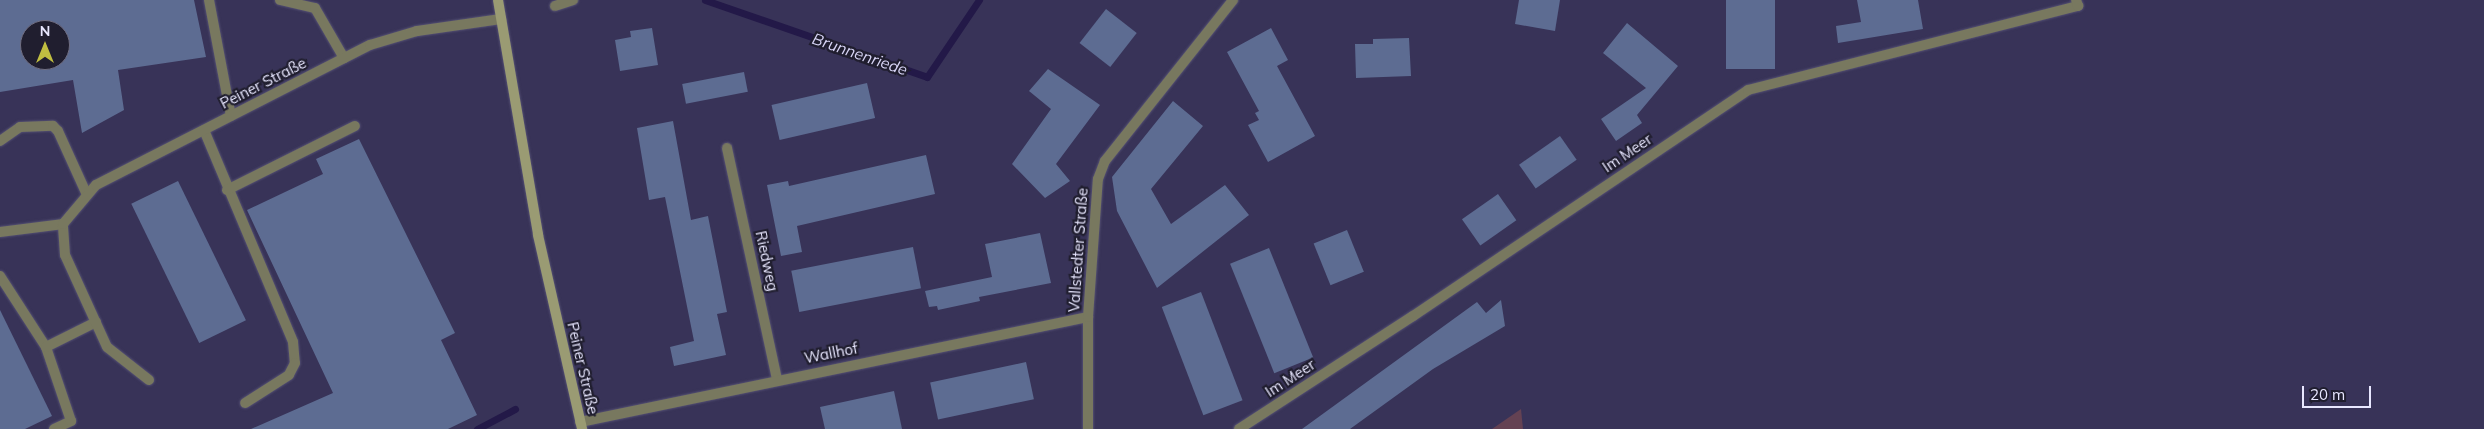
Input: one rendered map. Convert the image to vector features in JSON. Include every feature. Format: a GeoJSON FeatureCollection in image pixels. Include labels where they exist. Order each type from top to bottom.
{"type":"FeatureCollection","features":[{"type":"Feature","properties":{"kind":"main road","name":"Peiner Straße"},"geometry":{"type":"LineString","coordinates":[[498,0],[538,235],[581,425]]}},
{"type":"Feature","properties":{"kind":"street"},"geometry":{"type":"LineString","coordinates":[[209,0],[231,116]]}},
{"type":"Feature","properties":{"kind":"street"},"geometry":{"type":"LineString","coordinates":[[280,0],[316,8],[344,58]]}},
{"type":"Feature","properties":{"kind":"street"},"geometry":{"type":"LineString","coordinates":[[554,3],[573,0]]}},
{"type":"Feature","properties":{"kind":"street","name":"Vallstedter Straße"},"geometry":{"type":"LineString","coordinates":[[1088,429],[1088,316],[1098,179],[1105,161],[1233,0]]}},
{"type":"Feature","properties":{"kind":"street","name":"Im Meer"},"geometry":{"type":"LineString","coordinates":[[1239,429],[1414,316],[1748,90],[2077,3]]}},
{"type":"Feature","properties":{"kind":"street","name":"Peiner Straße"},"geometry":{"type":"LineString","coordinates":[[63,224],[96,184],[344,58],[395,36],[501,20]]}},
{"type":"Feature","properties":{"kind":"street"},"geometry":{"type":"LineString","coordinates":[[0,141],[20,127],[53,126],[58,131],[87,195]]}},
{"type":"Feature","properties":{"kind":"street"},"geometry":{"type":"LineString","coordinates":[[226,190],[355,126]]}},
{"type":"Feature","properties":{"kind":"street"},"geometry":{"type":"LineString","coordinates":[[204,130],[226,190],[293,342],[295,363],[289,375],[246,404]]}},
{"type":"Feature","properties":{"kind":"street","name":"Riedweg"},"geometry":{"type":"LineString","coordinates":[[727,148],[777,380]]}},
{"type":"Feature","properties":{"kind":"street"},"geometry":{"type":"LineString","coordinates":[[0,232],[63,224],[65,255],[107,346],[149,380]]}},
{"type":"Feature","properties":{"kind":"street"},"geometry":{"type":"LineString","coordinates":[[0,276],[46,346],[71,421],[54,429]]}},
{"type":"Feature","properties":{"kind":"street","name":"Wallhof"},"geometry":{"type":"LineString","coordinates":[[581,425],[777,380],[1088,316]]}},
{"type":"Feature","properties":{"kind":"street"},"geometry":{"type":"LineString","coordinates":[[46,346],[96,322]]}},
{"type":"Feature","properties":{"kind":"shaded area"},"geometry":{"type":"Polygon","coordinates":[[[1521,409],[1523,429],[1492,429],[1521,409]]]}},
{"type":"Feature","properties":{"kind":"building"},"geometry":{"type":"Polygon","coordinates":[[[0,0],[194,0],[206,57],[118,70],[124,110],[82,133],[73,80],[0,92],[0,0]]]}},
{"type":"Feature","properties":{"kind":"building"},"geometry":{"type":"Polygon","coordinates":[[[1519,0],[1560,0],[1555,31],[1515,24],[1519,0]]]}},
{"type":"Feature","properties":{"kind":"building"},"geometry":{"type":"Polygon","coordinates":[[[1726,0],[1775,0],[1775,69],[1726,69],[1726,0]]]}},
{"type":"Feature","properties":{"kind":"building"},"geometry":{"type":"Polygon","coordinates":[[[1857,0],[1918,0],[1923,29],[1838,43],[1836,26],[1861,22],[1857,0]]]}},
{"type":"Feature","properties":{"kind":"building"},"geometry":{"type":"Polygon","coordinates":[[[1106,9],[1137,33],[1110,67],[1080,43],[1106,9]]]}},
{"type":"Feature","properties":{"kind":"building"},"geometry":{"type":"Polygon","coordinates":[[[1627,23],[1678,66],[1637,115],[1642,123],[1616,141],[1601,119],[1646,88],[1603,53],[1627,23]]]}},
{"type":"Feature","properties":{"kind":"building"},"geometry":{"type":"Polygon","coordinates":[[[652,28],[658,65],[620,71],[615,40],[631,37],[630,31],[652,28]]]}},
{"type":"Feature","properties":{"kind":"building"},"geometry":{"type":"Polygon","coordinates":[[[1271,28],[1288,60],[1277,66],[1315,136],[1268,162],[1248,125],[1259,120],[1255,113],[1259,111],[1227,52],[1271,28]]]}},
{"type":"Feature","properties":{"kind":"building"},"geometry":{"type":"Polygon","coordinates":[[[1409,38],[1411,76],[1356,78],[1355,44],[1373,44],[1373,39],[1409,38]]]}},
{"type":"Feature","properties":{"kind":"building"},"geometry":{"type":"Polygon","coordinates":[[[1048,69],[1100,105],[1056,164],[1070,181],[1045,198],[1012,164],[1051,109],[1029,91],[1048,69]]]}},
{"type":"Feature","properties":{"kind":"building"},"geometry":{"type":"Polygon","coordinates":[[[744,72],[748,92],[686,104],[682,84],[744,72]]]}},
{"type":"Feature","properties":{"kind":"building"},"geometry":{"type":"Polygon","coordinates":[[[867,83],[875,118],[780,140],[772,105],[867,83]]]}},
{"type":"Feature","properties":{"kind":"building"},"geometry":{"type":"Polygon","coordinates":[[[1173,101],[1203,126],[1151,189],[1171,224],[1225,185],[1249,215],[1157,288],[1117,211],[1112,177],[1173,101]]]}},
{"type":"Feature","properties":{"kind":"building"},"geometry":{"type":"Polygon","coordinates":[[[673,121],[691,220],[708,216],[727,312],[717,314],[726,355],[674,366],[670,347],[694,341],[665,197],[649,200],[637,128],[673,121]]]}},
{"type":"Feature","properties":{"kind":"building"},"geometry":{"type":"Polygon","coordinates":[[[1560,136],[1577,160],[1536,188],[1519,165],[1560,136]]]}},
{"type":"Feature","properties":{"kind":"building"},"geometry":{"type":"Polygon","coordinates":[[[359,139],[455,333],[441,340],[477,415],[448,429],[251,429],[333,393],[247,210],[323,174],[316,159],[359,139]]]}},
{"type":"Feature","properties":{"kind":"building"},"geometry":{"type":"Polygon","coordinates":[[[926,155],[935,194],[797,226],[802,252],[781,256],[767,185],[788,181],[789,186],[926,155]]]}},
{"type":"Feature","properties":{"kind":"building"},"geometry":{"type":"Polygon","coordinates":[[[178,181],[246,320],[199,343],[131,204],[178,181]]]}},
{"type":"Feature","properties":{"kind":"building"},"geometry":{"type":"Polygon","coordinates":[[[1498,194],[1516,220],[1480,245],[1462,219],[1498,194]]]}},
{"type":"Feature","properties":{"kind":"building"},"geometry":{"type":"Polygon","coordinates":[[[1347,230],[1364,272],[1330,285],[1314,243],[1347,230]]]}},
{"type":"Feature","properties":{"kind":"building"},"geometry":{"type":"Polygon","coordinates":[[[1040,233],[1051,283],[979,297],[980,301],[938,310],[937,306],[929,307],[925,291],[992,277],[985,244],[1040,233]]]}},
{"type":"Feature","properties":{"kind":"building"},"geometry":{"type":"Polygon","coordinates":[[[913,247],[921,288],[799,312],[791,271],[913,247]]]}},
{"type":"Feature","properties":{"kind":"building"},"geometry":{"type":"Polygon","coordinates":[[[1269,248],[1313,357],[1274,373],[1230,264],[1269,248]]]}},
{"type":"Feature","properties":{"kind":"building"},"geometry":{"type":"Polygon","coordinates":[[[1201,292],[1243,400],[1203,415],[1162,307],[1201,292]]]}},
{"type":"Feature","properties":{"kind":"building"},"geometry":{"type":"Polygon","coordinates":[[[1501,300],[1505,326],[1433,369],[1350,429],[1302,429],[1477,302],[1486,313],[1501,300]]]}},
{"type":"Feature","properties":{"kind":"building"},"geometry":{"type":"Polygon","coordinates":[[[0,310],[52,416],[25,429],[0,429],[0,310]]]}},
{"type":"Feature","properties":{"kind":"building"},"geometry":{"type":"Polygon","coordinates":[[[1026,362],[1034,399],[938,420],[930,382],[1026,362]]]}},
{"type":"Feature","properties":{"kind":"building"},"geometry":{"type":"Polygon","coordinates":[[[894,391],[902,429],[825,429],[820,407],[894,391]]]}},
{"type":"Feature","properties":{"kind":"waterway","name":"Brunnenriede"},"geometry":{"type":"LineString","coordinates":[[705,0],[927,77],[979,0]]}},
{"type":"Feature","properties":{"kind":"waterway","name":"Brunnenriede"},"geometry":{"type":"LineString","coordinates":[[477,429],[515,409]]}}]}
